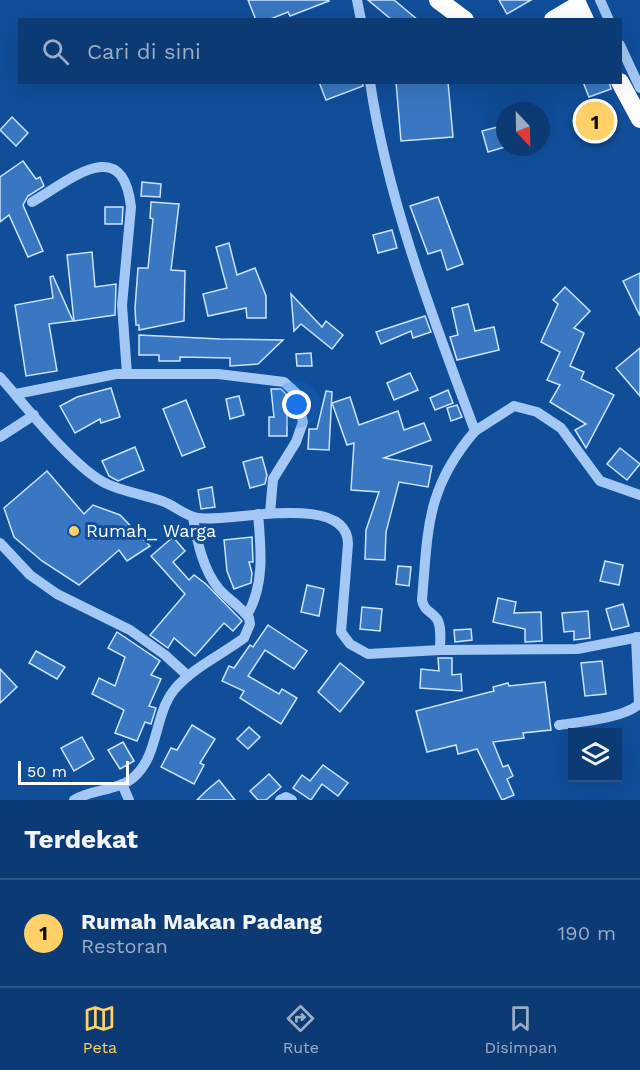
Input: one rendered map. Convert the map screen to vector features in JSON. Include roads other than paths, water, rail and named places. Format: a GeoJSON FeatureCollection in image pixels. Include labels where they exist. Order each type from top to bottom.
{"type":"FeatureCollection","features":[{"type":"Feature","properties":{"kind":"highway"},"geometry":{"type":"LineString","coordinates":[[438,0],[462,18]]}},
{"type":"Feature","properties":{"kind":"highway"},"geometry":{"type":"LineString","coordinates":[[558,18],[580,8]]}},
{"type":"Feature","properties":{"kind":"highway"},"geometry":{"type":"LineString","coordinates":[[622,84],[640,119]]}},
{"type":"Feature","properties":{"kind":"street"},"geometry":{"type":"LineString","coordinates":[[357,0],[361,18]]}},
{"type":"Feature","properties":{"kind":"street"},"geometry":{"type":"LineString","coordinates":[[600,0],[608,18]]}},
{"type":"Feature","properties":{"kind":"street"},"geometry":{"type":"LineString","coordinates":[[622,47],[640,88]]}},
{"type":"Feature","properties":{"kind":"street"},"geometry":{"type":"LineString","coordinates":[[370,84],[382,144],[409,243],[475,431]]}},
{"type":"Feature","properties":{"kind":"street"},"geometry":{"type":"LineString","coordinates":[[32,202],[72,179],[103,165],[118,170],[126,182],[131,207],[122,305],[127,374]]}},
{"type":"Feature","properties":{"kind":"street"},"geometry":{"type":"LineString","coordinates":[[16,394],[127,374],[218,374],[270,379],[290,386],[295,392],[303,422],[299,437],[273,479],[264,513],[260,578],[256,599],[247,615]]}},
{"type":"Feature","properties":{"kind":"street"},"geometry":{"type":"LineString","coordinates":[[0,377],[79,464],[98,479],[125,491],[161,500],[193,518],[216,519],[264,513],[334,519],[347,530],[348,544],[341,632],[350,644],[368,654],[440,650],[577,648],[638,637],[639,704],[635,708],[604,717],[559,725]]}},
{"type":"Feature","properties":{"kind":"street"},"geometry":{"type":"LineString","coordinates":[[440,650],[439,625],[436,618],[425,610],[422,600],[427,536],[441,478],[454,456],[475,431],[514,406],[537,412],[561,428],[600,481],[640,495]]}},
{"type":"Feature","properties":{"kind":"street"},"geometry":{"type":"LineString","coordinates":[[0,436],[34,415]]}},
{"type":"Feature","properties":{"kind":"street"},"geometry":{"type":"LineString","coordinates":[[74,800],[122,784],[134,777],[142,766],[166,704],[174,690],[188,676],[244,638],[250,624],[247,615],[216,585],[197,540],[193,518]]}},
{"type":"Feature","properties":{"kind":"street"},"geometry":{"type":"LineString","coordinates":[[0,543],[30,575],[57,594],[130,630],[165,655],[188,676]]}},
{"type":"Feature","properties":{"kind":"street"},"geometry":{"type":"LineString","coordinates":[[122,784],[129,800]]}},
{"type":"Feature","properties":{"kind":"street"},"geometry":{"type":"LineString","coordinates":[[280,800],[286,797],[292,800]]}},
{"type":"Feature","properties":{"kind":"place","name":"Rumah Makan Padang"},"geometry":{"type":"Point","coordinates":[595,121]}},
{"type":"Feature","properties":{"kind":"place","name":"Rumah_ Warga"},"geometry":{"type":"Point","coordinates":[74,531]}}]}
